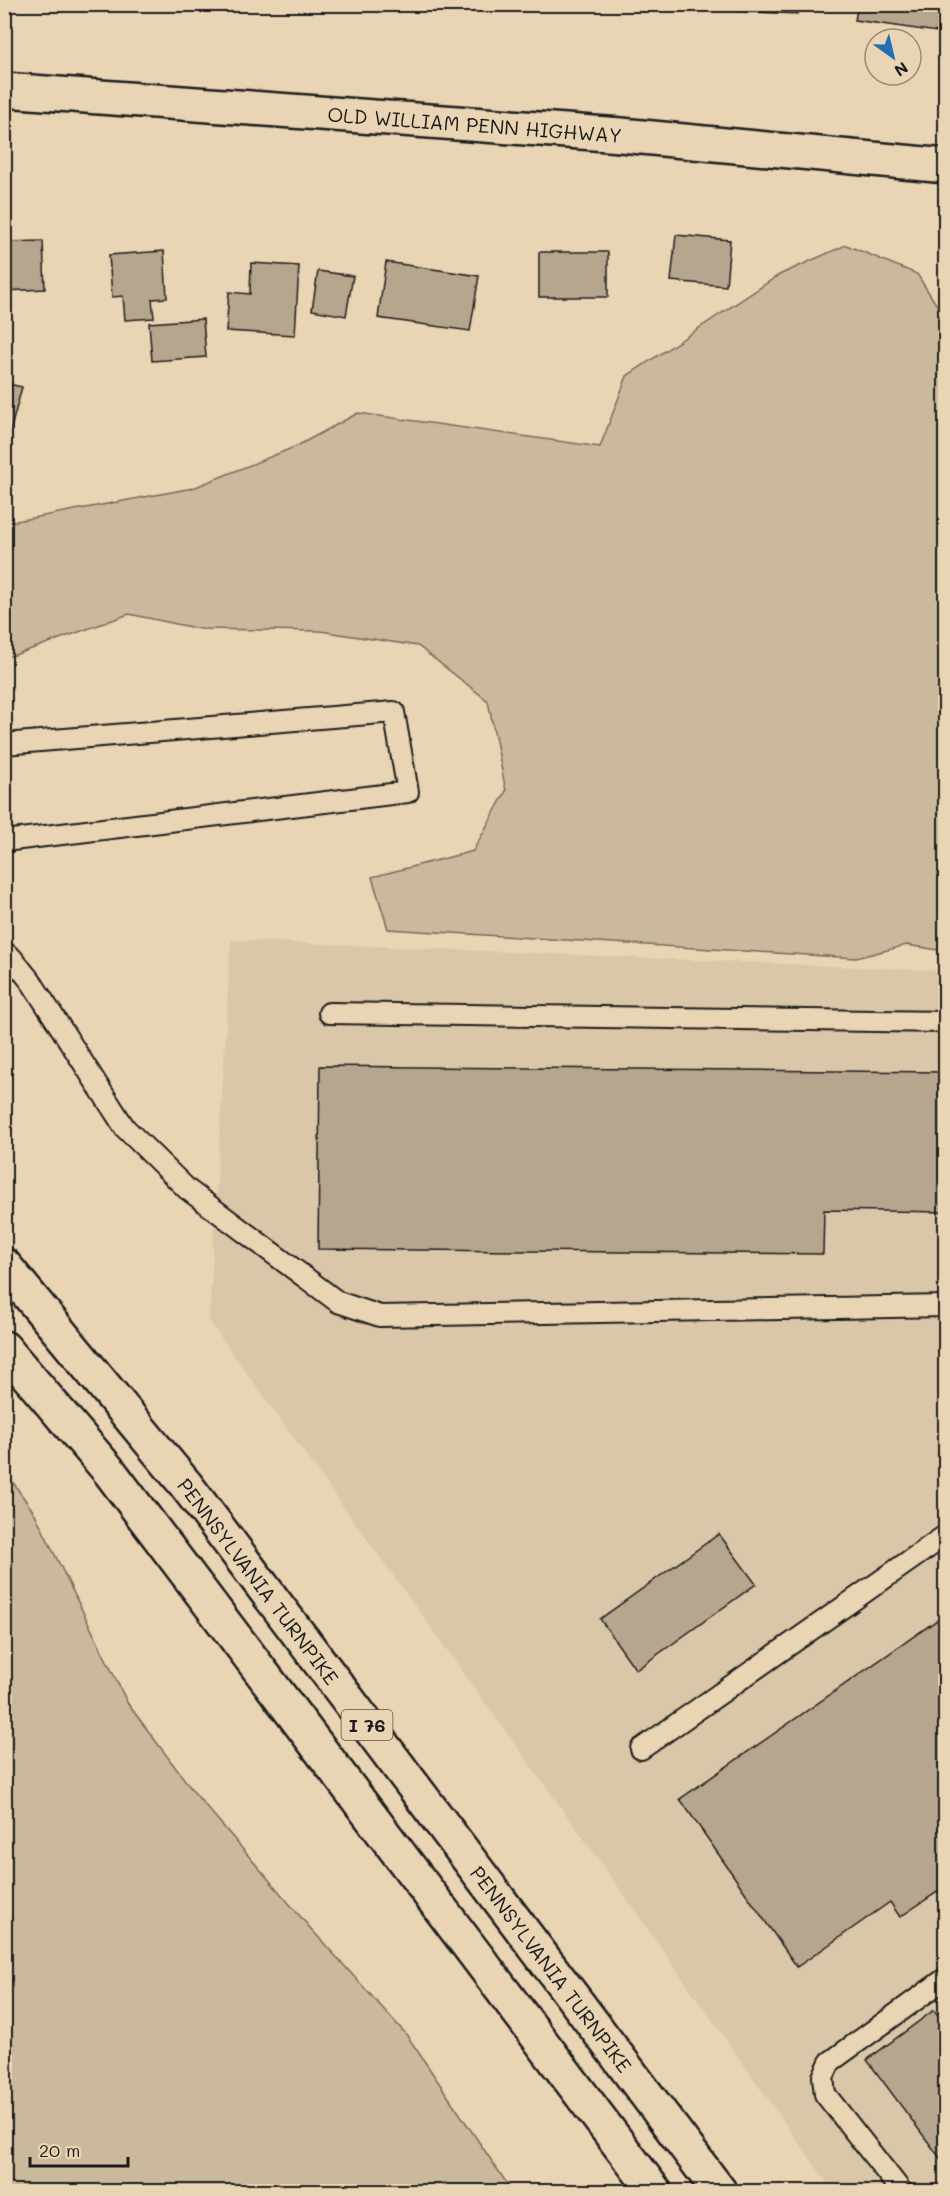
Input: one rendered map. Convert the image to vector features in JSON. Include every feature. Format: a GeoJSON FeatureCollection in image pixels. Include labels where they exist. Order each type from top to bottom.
{"type":"FeatureCollection","features":[{"type":"Feature","properties":{"kind":"main road","name":"OLD WILLIAM PENN HIGHWAY"},"geometry":{"type":"LineString","coordinates":[[4,90],[621,135],[945,166]]}},
{"type":"Feature","properties":{"kind":"main road","name":"PENNSYLVANIA TURNPIKE"},"geometry":{"type":"LineString","coordinates":[[4,1265],[186,1485],[720,2192]]}},
{"type":"Feature","properties":{"kind":"main road","name":"I 76"},"geometry":{"type":"LineString","coordinates":[[4,1348],[110,1472],[655,2192]]}},
{"type":"Feature","properties":{"kind":"lane"},"geometry":{"type":"LineString","coordinates":[[4,744],[394,712],[408,792],[4,841]]}},
{"type":"Feature","properties":{"kind":"lane"},"geometry":{"type":"LineString","coordinates":[[4,952],[12,958],[32,983],[125,1128],[186,1189],[338,1302],[380,1316],[945,1306]]}},
{"type":"Feature","properties":{"kind":"lane"},"geometry":{"type":"LineString","coordinates":[[329,1013],[945,1022]]}},
{"type":"Feature","properties":{"kind":"lane"},"geometry":{"type":"LineString","coordinates":[[642,1749],[945,1535]]}},
{"type":"Feature","properties":{"kind":"lane"},"geometry":{"type":"LineString","coordinates":[[902,2192],[825,2094],[823,2077],[830,2062],[945,1978]]}},
{"type":"Feature","properties":{"kind":"shaded area"},"geometry":{"type":"Polygon","coordinates":[[[846,245],[917,274],[945,318],[945,951],[907,945],[856,958],[388,929],[372,877],[473,851],[506,791],[488,701],[418,646],[320,631],[200,629],[129,614],[12,656],[5,656],[5,523],[193,488],[297,446],[358,413],[600,447],[627,376],[779,275],[846,245]]]}},
{"type":"Feature","properties":{"kind":"shaded area"},"geometry":{"type":"Polygon","coordinates":[[[231,940],[945,971],[945,2191],[833,2191],[597,1857],[209,1321],[231,940]]]}},
{"type":"Feature","properties":{"kind":"shaded area"},"geometry":{"type":"Polygon","coordinates":[[[5,1471],[35,1514],[128,1704],[193,1791],[311,1929],[406,2034],[512,2191],[5,2191],[5,1471]]]}},
{"type":"Feature","properties":{"kind":"building"},"geometry":{"type":"Polygon","coordinates":[[[733,4],[798,4],[797,14],[733,11],[733,4]]]}},
{"type":"Feature","properties":{"kind":"building"},"geometry":{"type":"Polygon","coordinates":[[[858,4],[941,4],[937,32],[923,30],[923,27],[903,27],[855,20],[858,4]]]}},
{"type":"Feature","properties":{"kind":"building"},"geometry":{"type":"Polygon","coordinates":[[[676,235],[730,240],[726,286],[671,281],[676,235]]]}},
{"type":"Feature","properties":{"kind":"building"},"geometry":{"type":"Polygon","coordinates":[[[43,241],[45,289],[4,291],[4,242],[43,241]]]}},
{"type":"Feature","properties":{"kind":"building"},"geometry":{"type":"Polygon","coordinates":[[[164,251],[167,298],[152,299],[154,318],[125,320],[123,296],[112,297],[109,255],[164,251]]]}},
{"type":"Feature","properties":{"kind":"building"},"geometry":{"type":"Polygon","coordinates":[[[539,252],[608,252],[608,297],[539,297],[539,252]]]}},
{"type":"Feature","properties":{"kind":"building"},"geometry":{"type":"Polygon","coordinates":[[[386,262],[479,276],[470,331],[378,318],[386,262]]]}},
{"type":"Feature","properties":{"kind":"building"},"geometry":{"type":"Polygon","coordinates":[[[251,263],[299,266],[295,335],[226,331],[229,292],[250,294],[251,263]]]}},
{"type":"Feature","properties":{"kind":"building"},"geometry":{"type":"Polygon","coordinates":[[[318,271],[353,276],[346,316],[312,310],[318,271]]]}},
{"type":"Feature","properties":{"kind":"building"},"geometry":{"type":"Polygon","coordinates":[[[203,319],[206,357],[152,361],[149,323],[203,319]]]}},
{"type":"Feature","properties":{"kind":"building"},"geometry":{"type":"Polygon","coordinates":[[[4,383],[22,387],[7,443],[4,442],[4,383]]]}},
{"type":"Feature","properties":{"kind":"building"},"geometry":{"type":"Polygon","coordinates":[[[320,1066],[946,1072],[946,1212],[824,1210],[823,1254],[318,1249],[320,1066]]]}},
{"type":"Feature","properties":{"kind":"building"},"geometry":{"type":"Polygon","coordinates":[[[719,1534],[756,1584],[636,1670],[600,1619],[719,1534]]]}},
{"type":"Feature","properties":{"kind":"building"},"geometry":{"type":"Polygon","coordinates":[[[946,1614],[946,1886],[900,1917],[890,1902],[797,1967],[680,1799],[946,1614]]]}},
{"type":"Feature","properties":{"kind":"building"},"geometry":{"type":"Polygon","coordinates":[[[934,2010],[946,2025],[946,2166],[867,2060],[934,2010]]]}}]}
